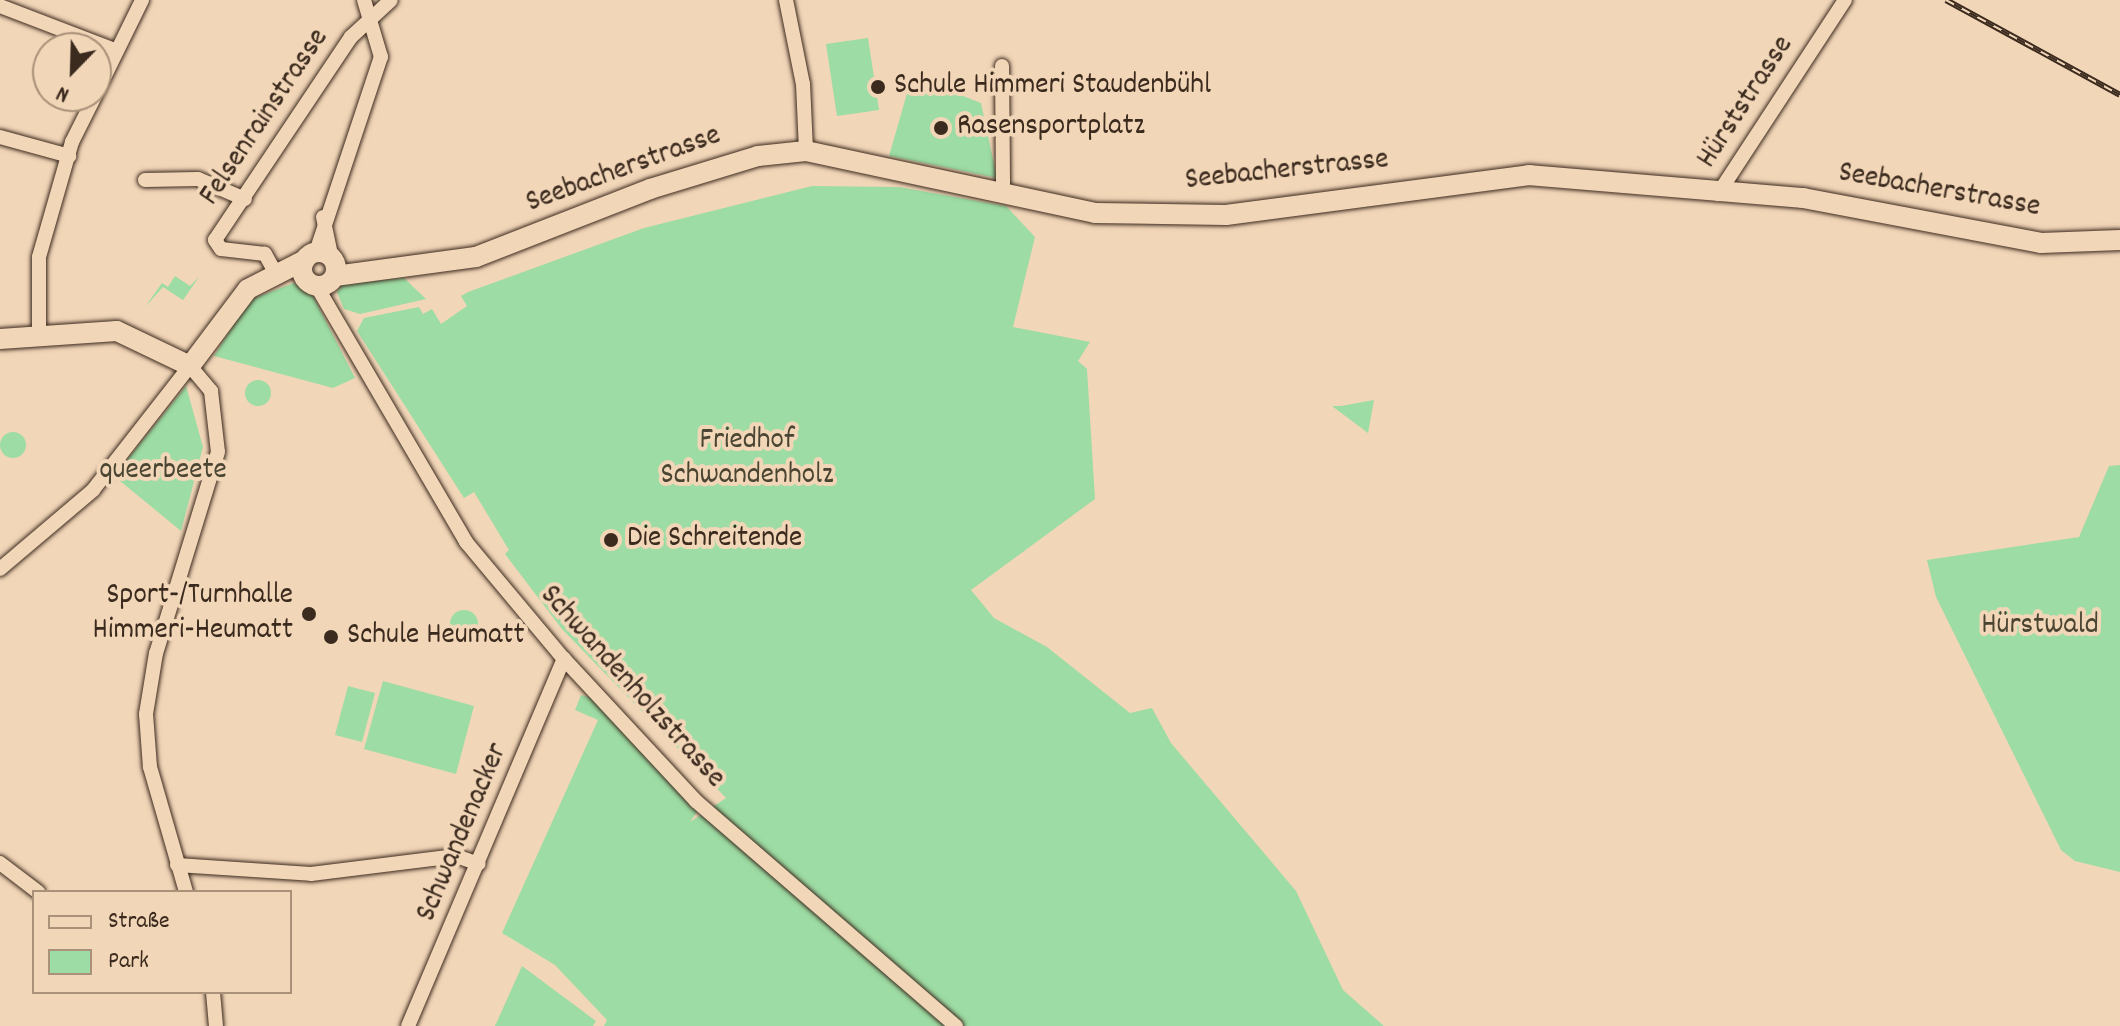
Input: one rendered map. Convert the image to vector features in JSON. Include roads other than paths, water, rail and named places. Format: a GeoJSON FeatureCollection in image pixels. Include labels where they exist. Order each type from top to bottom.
{"type":"FeatureCollection","features":[{"type":"Feature","properties":{"kind":"street"},"geometry":{"type":"LineString","coordinates":[[112,61],[142,0]]}},
{"type":"Feature","properties":{"kind":"street","name":"Felsenrainstrasse"},"geometry":{"type":"LineString","coordinates":[[275,272],[265,254],[216,246],[245,199],[368,24],[364,0]]}},
{"type":"Feature","properties":{"kind":"street"},"geometry":{"type":"LineString","coordinates":[[368,24],[391,0]]}},
{"type":"Feature","properties":{"kind":"street"},"geometry":{"type":"LineString","coordinates":[[786,0],[803,84],[806,151]]}},
{"type":"Feature","properties":{"kind":"street","name":"Hürststrasse"},"geometry":{"type":"LineString","coordinates":[[1718,194],[1845,0]]}},
{"type":"Feature","properties":{"kind":"street"},"geometry":{"type":"LineString","coordinates":[[0,6],[117,51]]}},
{"type":"Feature","properties":{"kind":"street","name":"Schwandenholzstrasse"},"geometry":{"type":"LineString","coordinates":[[368,24],[379,64],[323,216],[321,268],[339,323],[466,542],[564,659],[719,823],[956,1026]]}},
{"type":"Feature","properties":{"kind":"street"},"geometry":{"type":"LineString","coordinates":[[1002,66],[1003,193]]}},
{"type":"Feature","properties":{"kind":"street"},"geometry":{"type":"LineString","coordinates":[[39,335],[35,272],[69,156],[88,112]]}},
{"type":"Feature","properties":{"kind":"street"},"geometry":{"type":"LineString","coordinates":[[0,137],[69,156]]}},
{"type":"Feature","properties":{"kind":"street","name":"Seebacherstrasse"},"geometry":{"type":"LineString","coordinates":[[190,366],[238,298],[275,272],[321,268],[384,270],[476,257],[650,189],[758,156],[806,151],[1095,213],[1226,215],[1488,176],[1833,203],[2041,243],[2120,240]]}},
{"type":"Feature","properties":{"kind":"street"},"geometry":{"type":"LineString","coordinates":[[145,180],[198,179],[245,199]]}},
{"type":"Feature","properties":{"kind":"street"},"geometry":{"type":"LineString","coordinates":[[0,339],[117,331],[190,366],[211,391],[218,452],[156,653],[146,714],[150,767],[185,890]]}},
{"type":"Feature","properties":{"kind":"street"},"geometry":{"type":"LineString","coordinates":[[0,569],[93,490],[190,366]]}},
{"type":"Feature","properties":{"kind":"street","name":"Schwandenacker"},"geometry":{"type":"LineString","coordinates":[[408,1026],[564,659]]}},
{"type":"Feature","properties":{"kind":"street"},"geometry":{"type":"LineString","coordinates":[[177,865],[311,874],[456,856],[479,864]]}},
{"type":"Feature","properties":{"kind":"street"},"geometry":{"type":"LineString","coordinates":[[0,863],[35,890]]}},
{"type":"Feature","properties":{"kind":"street"},"geometry":{"type":"LineString","coordinates":[[213,994],[216,1026]]}},
{"type":"Feature","properties":{"kind":"railway"},"geometry":{"type":"LineString","coordinates":[[1946,0],[2120,95]]}},
{"type":"Feature","properties":{"kind":"place","name":"Schule Himmeri Staudenbühl"},"geometry":{"type":"Point","coordinates":[878,87]}},
{"type":"Feature","properties":{"kind":"place","name":"Rasensportplatz"},"geometry":{"type":"Point","coordinates":[941,128]}},
{"type":"Feature","properties":{"kind":"place","name":"Die Schreitende"},"geometry":{"type":"Point","coordinates":[611,540]}},
{"type":"Feature","properties":{"kind":"place","name":"Sport-/Turnhalle Himmeri-Heumatt"},"geometry":{"type":"Point","coordinates":[309,614]}},
{"type":"Feature","properties":{"kind":"place","name":"Schule Heumatt"},"geometry":{"type":"Point","coordinates":[331,637]}},
{"type":"Feature","properties":{"kind":"park label","name":"Friedhof Schwandenholz"},"geometry":{"type":"Point","coordinates":[747,459]}},
{"type":"Feature","properties":{"kind":"park label","name":"queerbeete"},"geometry":{"type":"Point","coordinates":[163,472]}},
{"type":"Feature","properties":{"kind":"park label","name":"Hürstwald"},"geometry":{"type":"Point","coordinates":[2040,627]}}]}
